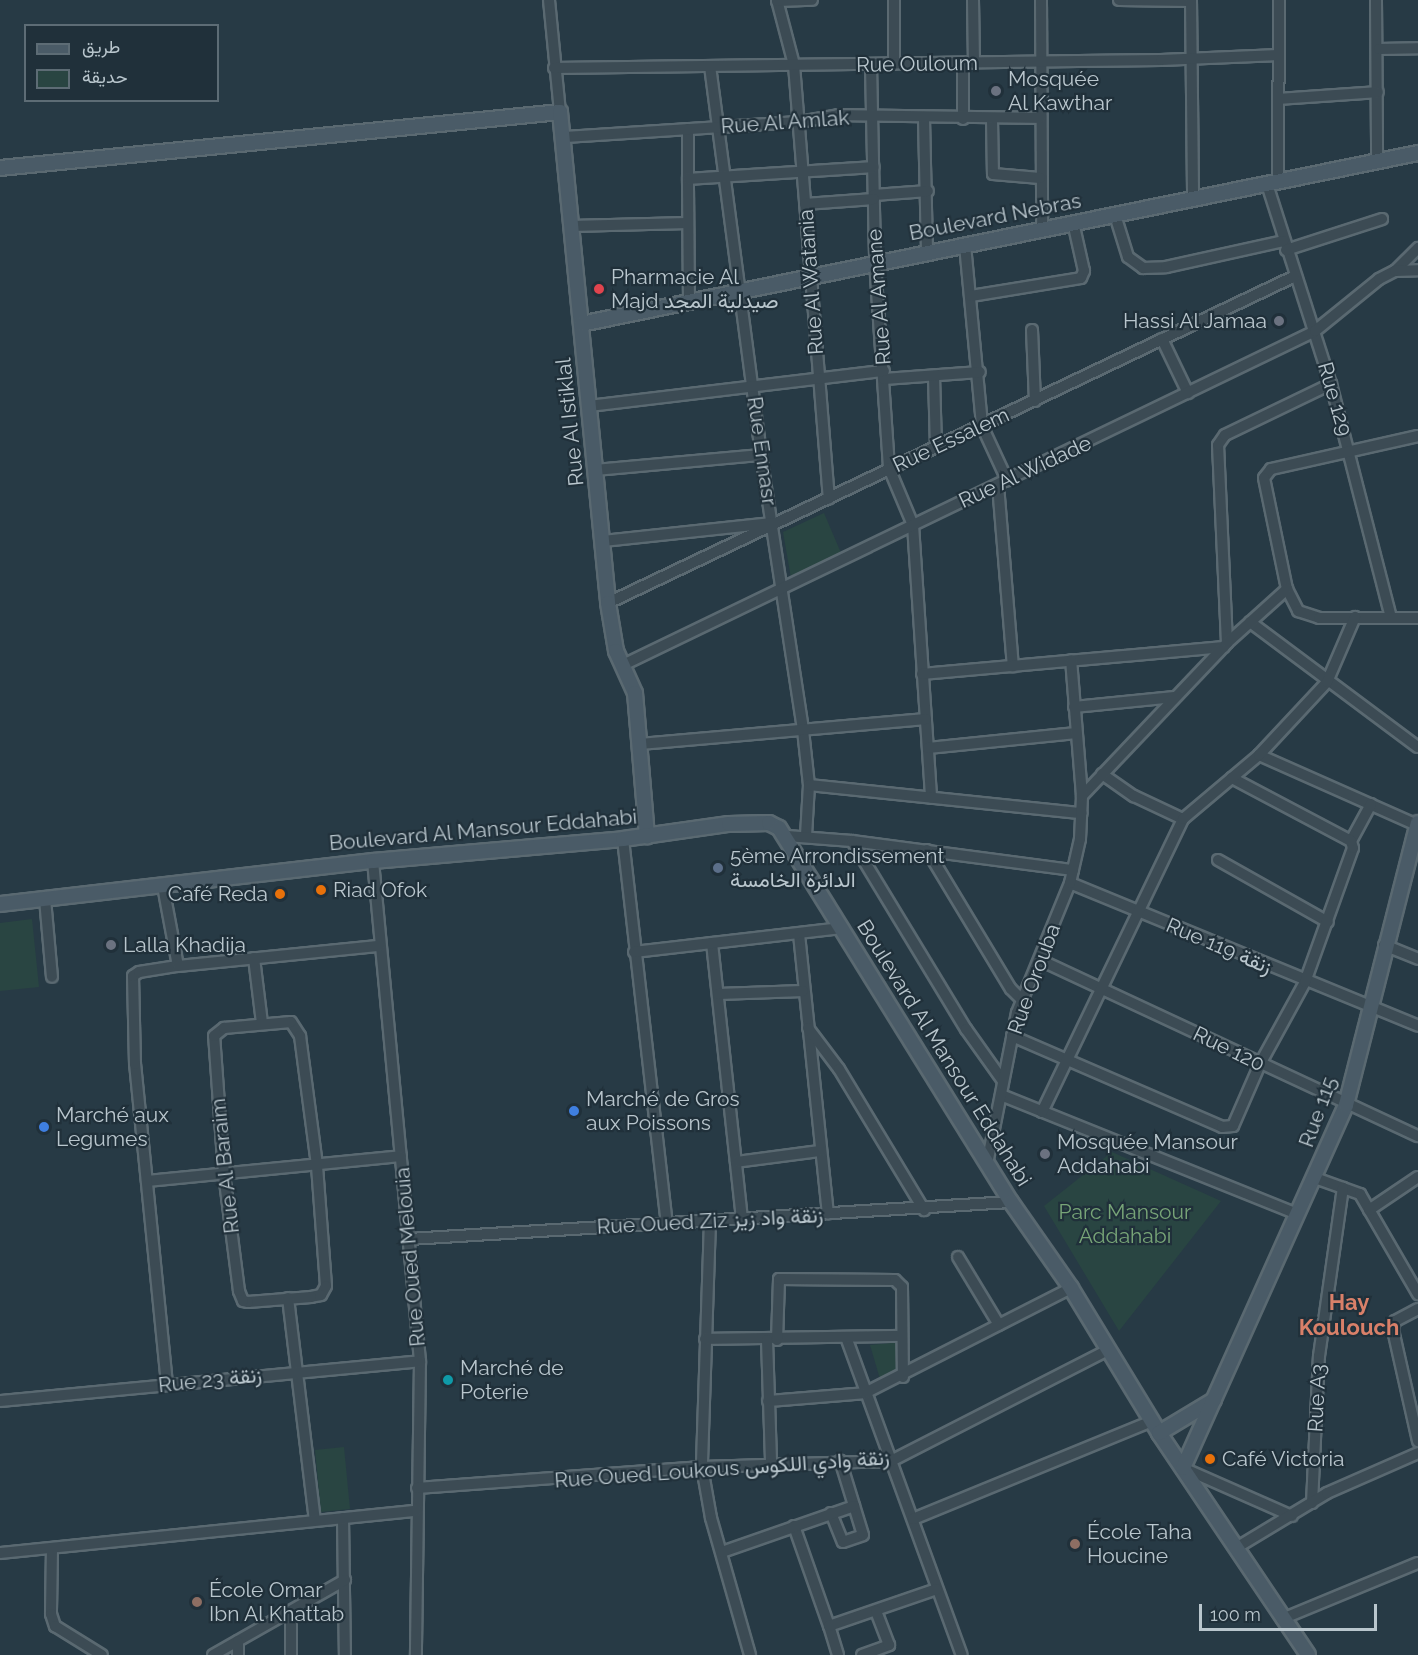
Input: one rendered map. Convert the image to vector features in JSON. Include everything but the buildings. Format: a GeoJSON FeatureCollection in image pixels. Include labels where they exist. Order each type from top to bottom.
{"type":"FeatureCollection","features":[{"type":"Feature","properties":{"kind":"street","name":"Rue Al Istiklal"},"geometry":{"type":"LineString","coordinates":[[549,0],[554,68],[565,137],[608,603],[616,651],[635,693],[647,836]]}},
{"type":"Feature","properties":{"kind":"street"},"geometry":{"type":"LineString","coordinates":[[777,0],[812,0]]}},
{"type":"Feature","properties":{"kind":"street","name":"Rue Al Watania"},"geometry":{"type":"LineString","coordinates":[[777,0],[794,65],[829,499]]}},
{"type":"Feature","properties":{"kind":"street"},"geometry":{"type":"LineString","coordinates":[[894,0],[894,64]]}},
{"type":"Feature","properties":{"kind":"street"},"geometry":{"type":"LineString","coordinates":[[963,119],[973,0]]}},
{"type":"Feature","properties":{"kind":"street"},"geometry":{"type":"LineString","coordinates":[[1041,0],[1042,228]]}},
{"type":"Feature","properties":{"kind":"street"},"geometry":{"type":"LineString","coordinates":[[1119,0],[1191,1],[1193,198]]}},
{"type":"Feature","properties":{"kind":"street","name":"Rue 129"},"geometry":{"type":"LineString","coordinates":[[1279,0],[1279,99],[1273,183],[1285,246],[1331,384],[1392,617]]}},
{"type":"Feature","properties":{"kind":"street"},"geometry":{"type":"LineString","coordinates":[[1376,0],[1379,49],[1377,162]]}},
{"type":"Feature","properties":{"kind":"street"},"geometry":{"type":"LineString","coordinates":[[1379,49],[1418,48]]}},
{"type":"Feature","properties":{"kind":"street","name":"Rue Ouloum"},"geometry":{"type":"LineString","coordinates":[[554,68],[1041,62],[1279,55]]}},
{"type":"Feature","properties":{"kind":"street","name":"Rue Al Amane"},"geometry":{"type":"LineString","coordinates":[[871,65],[875,262],[889,468],[913,525],[931,797]]}},
{"type":"Feature","properties":{"kind":"street","name":"Rue Ennasr"},"geometry":{"type":"LineString","coordinates":[[710,66],[761,455],[781,589],[789,618],[803,730],[809,785],[806,836]]}},
{"type":"Feature","properties":{"kind":"street"},"geometry":{"type":"LineString","coordinates":[[1279,99],[1378,92]]}},
{"type":"Feature","properties":{"kind":"street"},"geometry":{"type":"LineString","coordinates":[[0,168],[560,112]]}},
{"type":"Feature","properties":{"kind":"street","name":"Rue Al Amlak"},"geometry":{"type":"LineString","coordinates":[[565,137],[799,122],[824,116],[924,119],[1041,118]]}},
{"type":"Feature","properties":{"kind":"street"},"geometry":{"type":"LineString","coordinates":[[924,119],[928,191],[927,252]]}},
{"type":"Feature","properties":{"kind":"street"},"geometry":{"type":"LineString","coordinates":[[992,119],[993,174],[1040,178]]}},
{"type":"Feature","properties":{"kind":"street"},"geometry":{"type":"LineString","coordinates":[[688,129],[689,301]]}},
{"type":"Feature","properties":{"kind":"street","name":"Boulevard Nebras"},"geometry":{"type":"LineString","coordinates":[[581,324],[875,262],[1418,153]]}},
{"type":"Feature","properties":{"kind":"street"},"geometry":{"type":"LineString","coordinates":[[688,179],[802,169],[874,167]]}},
{"type":"Feature","properties":{"kind":"street"},"geometry":{"type":"LineString","coordinates":[[806,204],[928,191]]}},
{"type":"Feature","properties":{"kind":"street"},"geometry":{"type":"LineString","coordinates":[[1115,214],[1128,257],[1143,268],[1166,267],[1285,246],[1382,219]]}},
{"type":"Feature","properties":{"kind":"street"},"geometry":{"type":"LineString","coordinates":[[971,296],[1081,278],[1084,271],[1073,222]]}},
{"type":"Feature","properties":{"kind":"street"},"geometry":{"type":"LineString","coordinates":[[572,226],[688,224]]}},
{"type":"Feature","properties":{"kind":"street"},"geometry":{"type":"LineString","coordinates":[[965,245],[980,372],[982,426],[1002,483],[1013,666]]}},
{"type":"Feature","properties":{"kind":"street"},"geometry":{"type":"LineString","coordinates":[[1395,271],[1418,248]]}},
{"type":"Feature","properties":{"kind":"street","name":"Rue Al Widade"},"geometry":{"type":"LineString","coordinates":[[623,665],[1315,331],[1364,288],[1395,271],[1418,270]]}},
{"type":"Feature","properties":{"kind":"street","name":"Rue Essalem"},"geometry":{"type":"LineString","coordinates":[[608,603],[1295,276]]}},
{"type":"Feature","properties":{"kind":"street"},"geometry":{"type":"LineString","coordinates":[[1032,330],[1035,401]]}},
{"type":"Feature","properties":{"kind":"street"},"geometry":{"type":"LineString","coordinates":[[1162,339],[1188,393]]}},
{"type":"Feature","properties":{"kind":"street"},"geometry":{"type":"LineString","coordinates":[[589,406],[818,380],[980,372]]}},
{"type":"Feature","properties":{"kind":"street"},"geometry":{"type":"LineString","coordinates":[[934,376],[936,446]]}},
{"type":"Feature","properties":{"kind":"street"},"geometry":{"type":"LineString","coordinates":[[1225,645],[1216,459],[1218,445],[1225,435],[1331,384]]}},
{"type":"Feature","properties":{"kind":"street"},"geometry":{"type":"LineString","coordinates":[[1418,436],[1271,469],[1265,474],[1287,589],[1302,614],[1418,618]]}},
{"type":"Feature","properties":{"kind":"street"},"geometry":{"type":"LineString","coordinates":[[595,470],[761,455]]}},
{"type":"Feature","properties":{"kind":"street"},"geometry":{"type":"LineString","coordinates":[[603,541],[772,525]]}},
{"type":"Feature","properties":{"kind":"street"},"geometry":{"type":"LineString","coordinates":[[1082,796],[1225,645],[1287,589]]}},
{"type":"Feature","properties":{"kind":"street"},"geometry":{"type":"LineString","coordinates":[[1042,1112],[1065,1058],[1183,819],[1259,755],[1327,682],[1355,617]]}},
{"type":"Feature","properties":{"kind":"street"},"geometry":{"type":"LineString","coordinates":[[1250,622],[1327,682],[1418,747]]}},
{"type":"Feature","properties":{"kind":"street"},"geometry":{"type":"LineString","coordinates":[[922,674],[1225,645]]}},
{"type":"Feature","properties":{"kind":"street","name":"Rue Orouba"},"geometry":{"type":"LineString","coordinates":[[987,1164],[996,1134],[1003,1081],[1022,1000],[1040,960],[1073,870],[1082,813],[1082,796],[1071,660]]}},
{"type":"Feature","properties":{"kind":"street"},"geometry":{"type":"LineString","coordinates":[[1074,707],[1175,698]]}},
{"type":"Feature","properties":{"kind":"street"},"geometry":{"type":"LineString","coordinates":[[640,744],[926,719]]}},
{"type":"Feature","properties":{"kind":"street"},"geometry":{"type":"LineString","coordinates":[[928,748],[1076,733]]}},
{"type":"Feature","properties":{"kind":"street"},"geometry":{"type":"LineString","coordinates":[[1259,755],[1371,804],[1417,830]]}},
{"type":"Feature","properties":{"kind":"street"},"geometry":{"type":"LineString","coordinates":[[1102,774],[1134,796],[1183,819]]}},
{"type":"Feature","properties":{"kind":"street"},"geometry":{"type":"LineString","coordinates":[[1232,778],[1351,840]]}},
{"type":"Feature","properties":{"kind":"street"},"geometry":{"type":"LineString","coordinates":[[809,785],[1082,813]]}},
{"type":"Feature","properties":{"kind":"street"},"geometry":{"type":"LineString","coordinates":[[1012,1036],[1222,1127],[1234,1123],[1260,1064],[1305,982],[1329,922],[1352,851],[1351,840],[1371,804]]}},
{"type":"Feature","properties":{"kind":"street","name":"Boulevard Al Mansour Eddahabi"},"geometry":{"type":"LineString","coordinates":[[0,904],[373,861],[623,839],[769,823],[788,836],[1011,1202],[1071,1288],[1156,1427],[1308,1655]]}},
{"type":"Feature","properties":{"kind":"street","name":"Rue 115"},"geometry":{"type":"LineString","coordinates":[[1183,1468],[1347,1105],[1384,945],[1417,830]]}},
{"type":"Feature","properties":{"kind":"street"},"geometry":{"type":"LineString","coordinates":[[788,836],[852,840],[1073,870]]}},
{"type":"Feature","properties":{"kind":"street"},"geometry":{"type":"LineString","coordinates":[[623,839],[666,1222]]}},
{"type":"Feature","properties":{"kind":"street"},"geometry":{"type":"LineString","coordinates":[[852,840],[977,1048],[1003,1081]]}},
{"type":"Feature","properties":{"kind":"street"},"geometry":{"type":"LineString","coordinates":[[927,850],[1011,989],[1022,1000]]}},
{"type":"Feature","properties":{"kind":"street"},"geometry":{"type":"LineString","coordinates":[[1218,860],[1329,922]]}},
{"type":"Feature","properties":{"kind":"street","name":"Rue Oued Melouia"},"geometry":{"type":"LineString","coordinates":[[373,861],[420,1361],[416,1511],[416,1655]]}},
{"type":"Feature","properties":{"kind":"street","name":"Rue 119 زنقة"},"geometry":{"type":"LineString","coordinates":[[1070,883],[1305,982],[1418,1026]]}},
{"type":"Feature","properties":{"kind":"street"},"geometry":{"type":"LineString","coordinates":[[163,885],[178,966]]}},
{"type":"Feature","properties":{"kind":"street"},"geometry":{"type":"LineString","coordinates":[[45,899],[52,977]]}},
{"type":"Feature","properties":{"kind":"street"},"geometry":{"type":"LineString","coordinates":[[634,952],[842,928]]}},
{"type":"Feature","properties":{"kind":"street"},"geometry":{"type":"LineString","coordinates":[[799,934],[803,991],[828,1214]]}},
{"type":"Feature","properties":{"kind":"street"},"geometry":{"type":"LineString","coordinates":[[712,943],[742,1218]]}},
{"type":"Feature","properties":{"kind":"street"},"geometry":{"type":"LineString","coordinates":[[1384,945],[1418,959]]}},
{"type":"Feature","properties":{"kind":"street"},"geometry":{"type":"LineString","coordinates":[[166,1384],[130,987],[139,972],[380,946]]}},
{"type":"Feature","properties":{"kind":"street"},"geometry":{"type":"LineString","coordinates":[[254,958],[262,1023]]}},
{"type":"Feature","properties":{"kind":"street","name":"Rue 120"},"geometry":{"type":"LineString","coordinates":[[1040,960],[1347,1105],[1418,1136]]}},
{"type":"Feature","properties":{"kind":"street"},"geometry":{"type":"LineString","coordinates":[[718,994],[803,991]]}},
{"type":"Feature","properties":{"kind":"street","name":"Rue Al Baraim"},"geometry":{"type":"LineString","coordinates":[[291,1022],[298,1030],[317,1166],[326,1286],[317,1296],[248,1302],[241,1297],[224,1174],[214,1036],[224,1028],[291,1022]]}},
{"type":"Feature","properties":{"kind":"street"},"geometry":{"type":"LineString","coordinates":[[808,1028],[840,1069],[924,1210]]}},
{"type":"Feature","properties":{"kind":"street"},"geometry":{"type":"LineString","coordinates":[[1001,1095],[1297,1214]]}},
{"type":"Feature","properties":{"kind":"street"},"geometry":{"type":"LineString","coordinates":[[736,1162],[820,1151]]}},
{"type":"Feature","properties":{"kind":"street"},"geometry":{"type":"LineString","coordinates":[[147,1181],[401,1156]]}},
{"type":"Feature","properties":{"kind":"street"},"geometry":{"type":"LineString","coordinates":[[1369,1210],[1418,1177]]}},
{"type":"Feature","properties":{"kind":"street"},"geometry":{"type":"LineString","coordinates":[[1315,1178],[1360,1194],[1418,1293]]}},
{"type":"Feature","properties":{"kind":"street","name":"Rue A3"},"geometry":{"type":"LineString","coordinates":[[1312,1503],[1319,1356],[1342,1188]]}},
{"type":"Feature","properties":{"kind":"street","name":"Rue Oued Ziz زنقة واد زيز"},"geometry":{"type":"LineString","coordinates":[[409,1239],[666,1222],[924,1210],[1011,1202]]}},
{"type":"Feature","properties":{"kind":"street"},"geometry":{"type":"LineString","coordinates":[[710,1221],[702,1467],[750,1655]]}},
{"type":"Feature","properties":{"kind":"street"},"geometry":{"type":"LineString","coordinates":[[958,1257],[999,1325]]}},
{"type":"Feature","properties":{"kind":"street"},"geometry":{"type":"LineString","coordinates":[[771,1463],[768,1401],[777,1286],[781,1279],[895,1280],[902,1287],[903,1377]]}},
{"type":"Feature","properties":{"kind":"street"},"geometry":{"type":"LineString","coordinates":[[768,1401],[865,1393],[903,1377],[1071,1288]]}},
{"type":"Feature","properties":{"kind":"street"},"geometry":{"type":"LineString","coordinates":[[288,1298],[315,1520]]}},
{"type":"Feature","properties":{"kind":"street"},"geometry":{"type":"LineString","coordinates":[[1418,1309],[1395,1321],[1393,1330],[1418,1441]]}},
{"type":"Feature","properties":{"kind":"street"},"geometry":{"type":"LineString","coordinates":[[705,1339],[772,1340],[902,1335]]}},
{"type":"Feature","properties":{"kind":"street"},"geometry":{"type":"LineString","coordinates":[[846,1337],[962,1655]]}},
{"type":"Feature","properties":{"kind":"street","name":"Rue Oued Loukous زنقة وادي اللكوس"},"geometry":{"type":"LineString","coordinates":[[417,1488],[771,1463],[840,1460],[891,1461],[1108,1350]]}},
{"type":"Feature","properties":{"kind":"street","name":"Rue 23 زنقة"},"geometry":{"type":"LineString","coordinates":[[0,1401],[420,1361]]}},
{"type":"Feature","properties":{"kind":"street"},"geometry":{"type":"LineString","coordinates":[[913,1519],[1156,1427],[1214,1400]]}},
{"type":"Feature","properties":{"kind":"street"},"geometry":{"type":"LineString","coordinates":[[1236,1548],[1353,1480],[1418,1453]]}},
{"type":"Feature","properties":{"kind":"street"},"geometry":{"type":"LineString","coordinates":[[831,1514],[844,1542],[863,1535],[840,1460]]}},
{"type":"Feature","properties":{"kind":"street"},"geometry":{"type":"LineString","coordinates":[[1183,1468],[1292,1516]]}},
{"type":"Feature","properties":{"kind":"street"},"geometry":{"type":"LineString","coordinates":[[722,1552],[854,1506]]}},
{"type":"Feature","properties":{"kind":"street"},"geometry":{"type":"LineString","coordinates":[[0,1552],[416,1511]]}},
{"type":"Feature","properties":{"kind":"street"},"geometry":{"type":"LineString","coordinates":[[343,1518],[345,1655]]}},
{"type":"Feature","properties":{"kind":"street"},"geometry":{"type":"LineString","coordinates":[[794,1526],[838,1655]]}},
{"type":"Feature","properties":{"kind":"street"},"geometry":{"type":"LineString","coordinates":[[52,1548],[51,1614],[55,1626],[102,1655]]}},
{"type":"Feature","properties":{"kind":"street"},"geometry":{"type":"LineString","coordinates":[[1282,1619],[1418,1563]]}},
{"type":"Feature","properties":{"kind":"street"},"geometry":{"type":"LineString","coordinates":[[213,1655],[345,1580]]}},
{"type":"Feature","properties":{"kind":"street"},"geometry":{"type":"LineString","coordinates":[[829,1626],[937,1589]]}},
{"type":"Feature","properties":{"kind":"street"},"geometry":{"type":"LineString","coordinates":[[876,1611],[889,1645],[898,1655]]}},
{"type":"Feature","properties":{"kind":"street"},"geometry":{"type":"LineString","coordinates":[[291,1612],[291,1655]]}},
{"type":"Feature","properties":{"kind":"street"},"geometry":{"type":"LineString","coordinates":[[238,1641],[238,1655]]}},
{"type":"Feature","properties":{"kind":"street"},"geometry":{"type":"LineString","coordinates":[[862,1655],[889,1645]]}},
{"type":"Feature","properties":{"kind":"green space"},"geometry":{"type":"Polygon","coordinates":[[[824,513],[841,553],[791,578],[783,532],[824,513]]]}},
{"type":"Feature","properties":{"kind":"green space"},"geometry":{"type":"Polygon","coordinates":[[[32,919],[39,987],[0,991],[0,923],[32,919]]]}},
{"type":"Feature","properties":{"kind":"green space","name":"Parc Mansour Addahabi"},"geometry":{"type":"Polygon","coordinates":[[[1112,1152],[1221,1201],[1119,1331],[1044,1206],[1112,1152]]]}},
{"type":"Feature","properties":{"kind":"green space"},"geometry":{"type":"Polygon","coordinates":[[[901,1342],[900,1371],[880,1379],[870,1345],[901,1342]]]}},
{"type":"Feature","properties":{"kind":"green space"},"geometry":{"type":"Polygon","coordinates":[[[344,1447],[350,1509],[321,1512],[315,1450],[344,1447]]]}},
{"type":"Feature","properties":{"kind":"place","name":"Mosquée Al Kawthar"},"geometry":{"type":"Point","coordinates":[996,91]}},
{"type":"Feature","properties":{"kind":"place","name":"Pharmacie Al Majd صيدلية المجد"},"geometry":{"type":"Point","coordinates":[599,289]}},
{"type":"Feature","properties":{"kind":"place","name":"Hassi Al Jamaa"},"geometry":{"type":"Point","coordinates":[1279,321]}},
{"type":"Feature","properties":{"kind":"place","name":"5ème Arrondissement الدائرة الخامسة"},"geometry":{"type":"Point","coordinates":[718,868]}},
{"type":"Feature","properties":{"kind":"place","name":"Riad Ofok"},"geometry":{"type":"Point","coordinates":[321,890]}},
{"type":"Feature","properties":{"kind":"place","name":"Café Reda"},"geometry":{"type":"Point","coordinates":[280,894]}},
{"type":"Feature","properties":{"kind":"place","name":"Lalla Khadija"},"geometry":{"type":"Point","coordinates":[111,945]}},
{"type":"Feature","properties":{"kind":"place","name":"Marché de Gros aux Poissons"},"geometry":{"type":"Point","coordinates":[574,1111]}},
{"type":"Feature","properties":{"kind":"place","name":"Marché aux Legumes"},"geometry":{"type":"Point","coordinates":[44,1127]}},
{"type":"Feature","properties":{"kind":"place","name":"Mosquée Mansour Addahabi"},"geometry":{"type":"Point","coordinates":[1045,1154]}},
{"type":"Feature","properties":{"kind":"place","name":"Marché de Poterie"},"geometry":{"type":"Point","coordinates":[448,1380]}},
{"type":"Feature","properties":{"kind":"place","name":"Café Victoria"},"geometry":{"type":"Point","coordinates":[1210,1459]}},
{"type":"Feature","properties":{"kind":"place","name":"École Taha Houcine"},"geometry":{"type":"Point","coordinates":[1075,1544]}},
{"type":"Feature","properties":{"kind":"place","name":"École Omar Ibn Al Khattab"},"geometry":{"type":"Point","coordinates":[197,1602]}},
{"type":"Feature","properties":{"kind":"district","name":"Hay Koulouch"},"geometry":{"type":"Point","coordinates":[1349,1314]}}]}
